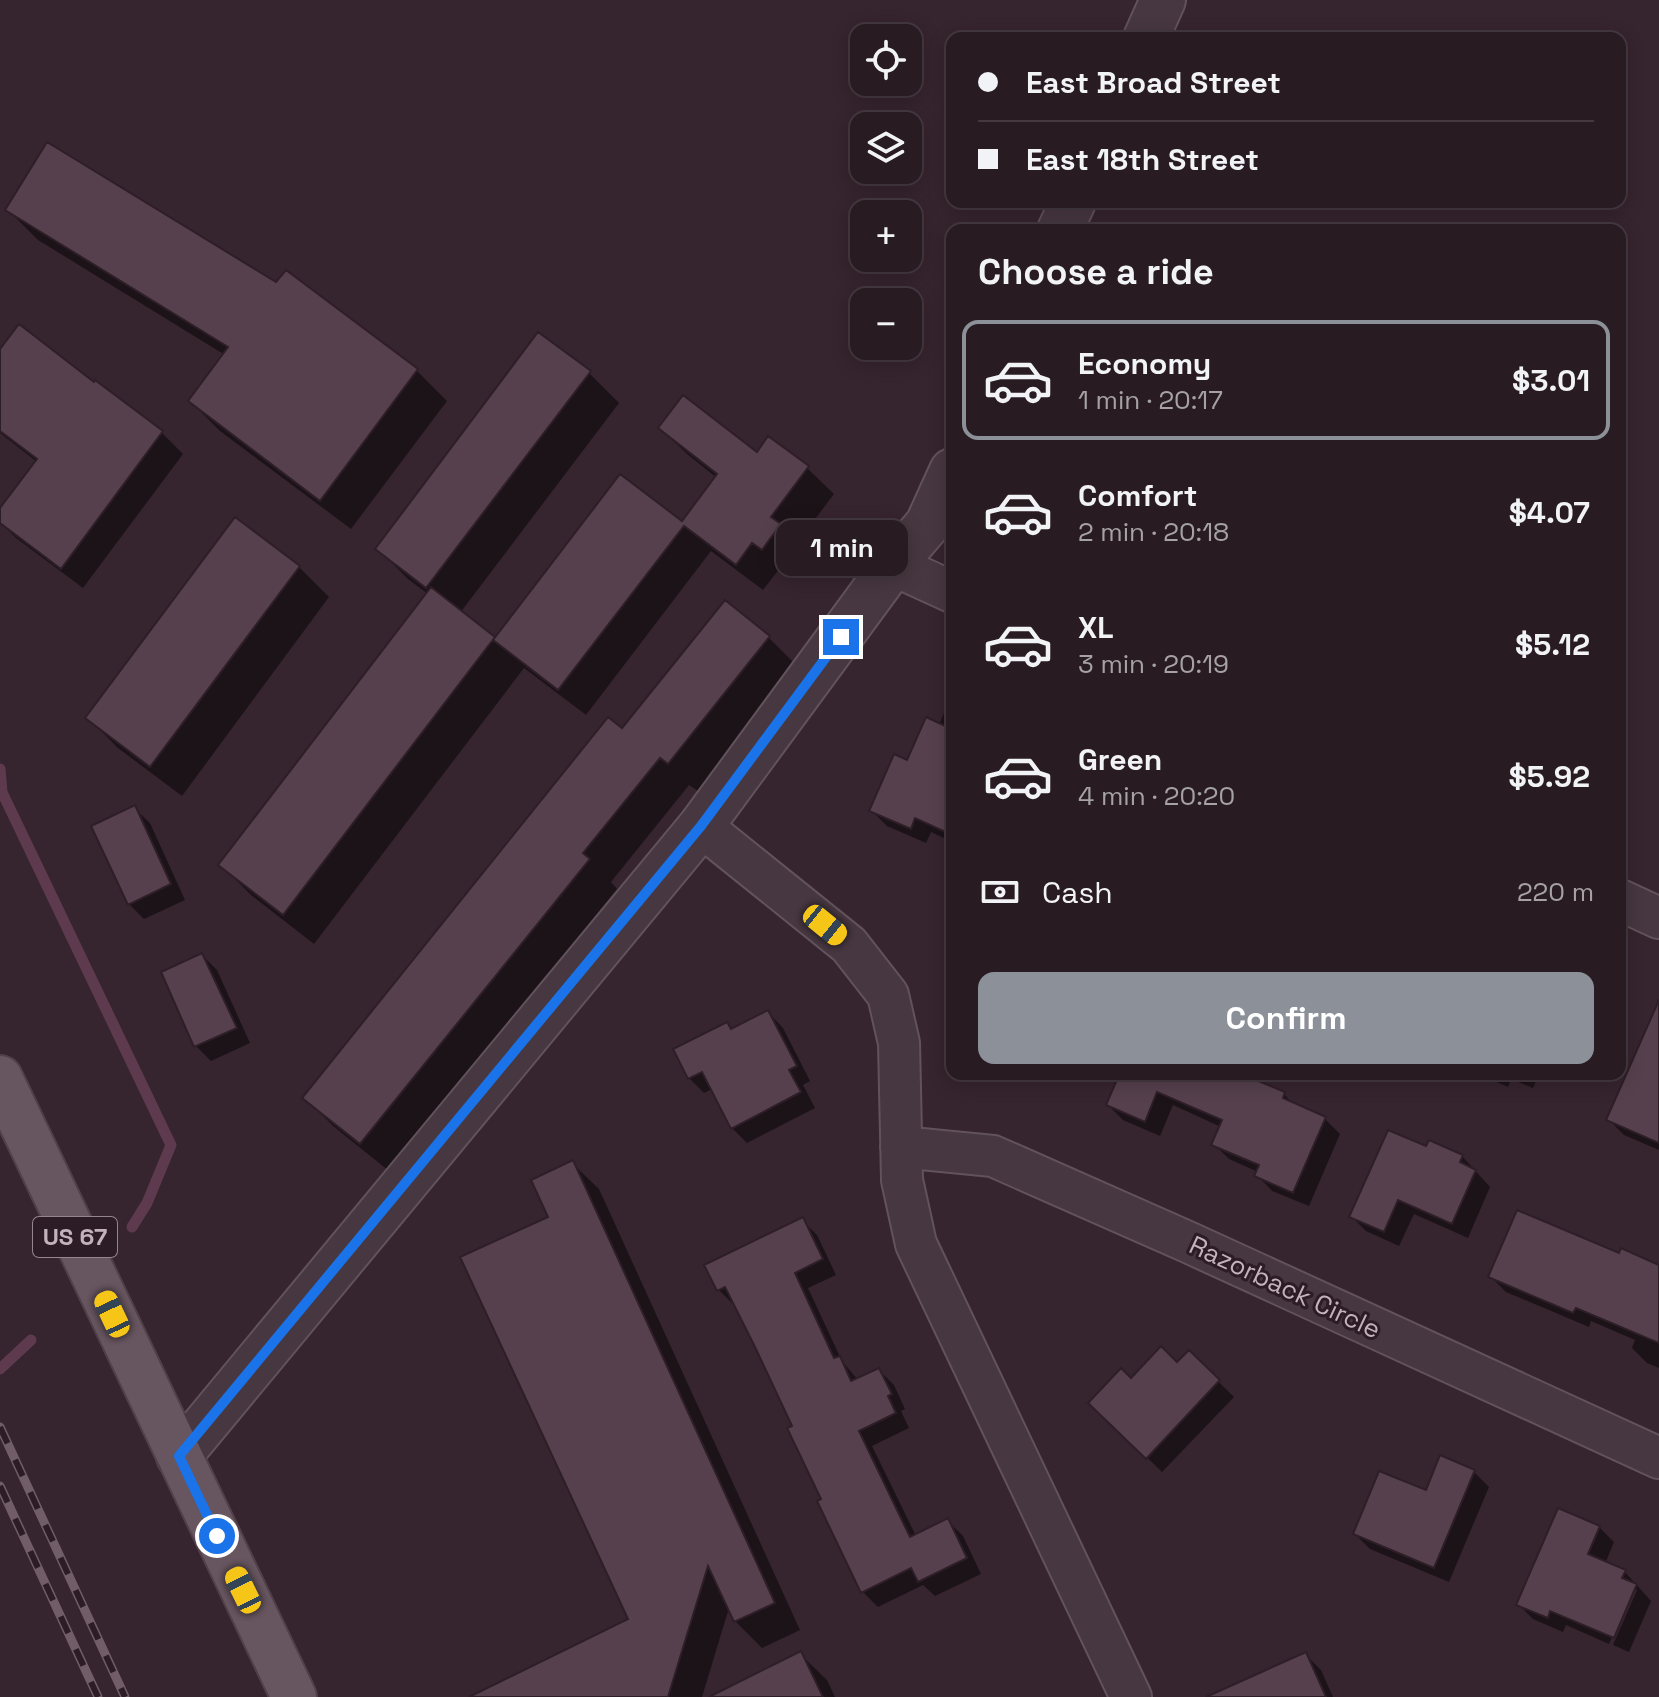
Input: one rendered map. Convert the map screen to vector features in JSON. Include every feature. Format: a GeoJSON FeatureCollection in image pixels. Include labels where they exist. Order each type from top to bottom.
{"type":"FeatureCollection","features":[{"type":"Feature","properties":{"kind":"main road","name":"US 67"},"geometry":{"type":"LineString","coordinates":[[0,1078],[294,1697]]}},
{"type":"Feature","properties":{"kind":"street"},"geometry":{"type":"LineString","coordinates":[[1149,32],[1163,0]]}},
{"type":"Feature","properties":{"kind":"street"},"geometry":{"type":"LineString","coordinates":[[179,1456],[701,826],[893,565],[928,524],[946,484]]}},
{"type":"Feature","properties":{"kind":"street"},"geometry":{"type":"LineString","coordinates":[[893,565],[946,589]]}},
{"type":"Feature","properties":{"kind":"street"},"geometry":{"type":"LineString","coordinates":[[701,826],[849,945],[888,995],[899,1043],[902,1180],[916,1244],[1131,1697]]}},
{"type":"Feature","properties":{"kind":"street","name":"Razorback Circle"},"geometry":{"type":"LineString","coordinates":[[901,1147],[993,1156],[1659,1458]]}},
{"type":"Feature","properties":{"kind":"building"},"geometry":{"type":"Polygon","coordinates":[[[47,142],[276,282],[286,270],[418,369],[320,501],[188,401],[228,347],[5,210],[47,142]]]}},
{"type":"Feature","properties":{"kind":"building"},"geometry":{"type":"Polygon","coordinates":[[[19,324],[163,431],[61,569],[0,523],[0,508],[37,459],[0,431],[0,349],[19,324]]]}},
{"type":"Feature","properties":{"kind":"building"},"geometry":{"type":"Polygon","coordinates":[[[538,332],[591,371],[426,588],[375,549],[538,332]]]}},
{"type":"Feature","properties":{"kind":"building"},"geometry":{"type":"Polygon","coordinates":[[[683,395],[757,452],[768,436],[809,466],[771,517],[781,524],[762,550],[752,543],[736,565],[684,526],[558,690],[493,640],[620,474],[682,521],[717,474],[658,428],[683,395]]]}},
{"type":"Feature","properties":{"kind":"building"},"geometry":{"type":"Polygon","coordinates":[[[235,517],[300,566],[150,767],[85,718],[235,517]]]}},
{"type":"Feature","properties":{"kind":"building"},"geometry":{"type":"Polygon","coordinates":[[[431,587],[495,637],[283,915],[218,865],[431,587]]]}},
{"type":"Feature","properties":{"kind":"building"},"geometry":{"type":"Polygon","coordinates":[[[725,600],[770,636],[668,764],[660,758],[583,853],[590,859],[360,1144],[302,1098],[608,717],[622,728],[725,600]]]}},
{"type":"Feature","properties":{"kind":"building"},"geometry":{"type":"Polygon","coordinates":[[[926,717],[946,726],[946,832],[915,818],[911,829],[869,811],[894,754],[907,760],[926,717]]]}},
{"type":"Feature","properties":{"kind":"building"},"geometry":{"type":"Polygon","coordinates":[[[135,805],[171,884],[128,905],[91,826],[135,805]]]}},
{"type":"Feature","properties":{"kind":"building"},"geometry":{"type":"Polygon","coordinates":[[[202,953],[237,1028],[194,1047],[161,972],[202,953]]]}},
{"type":"Feature","properties":{"kind":"building"},"geometry":{"type":"Polygon","coordinates":[[[1659,1000],[1659,1143],[1606,1120],[1659,1000]]]}},
{"type":"Feature","properties":{"kind":"building"},"geometry":{"type":"Polygon","coordinates":[[[768,1010],[797,1066],[789,1070],[801,1092],[731,1129],[702,1072],[688,1079],[673,1049],[727,1022],[731,1029],[768,1010]]]}},
{"type":"Feature","properties":{"kind":"building"},"geometry":{"type":"Polygon","coordinates":[[[1117,1080],[1256,1080],[1285,1092],[1283,1098],[1326,1117],[1293,1193],[1254,1176],[1259,1165],[1211,1145],[1222,1120],[1157,1092],[1145,1122],[1106,1105],[1117,1080]]]}},
{"type":"Feature","properties":{"kind":"building"},"geometry":{"type":"Polygon","coordinates":[[[1388,1130],[1426,1146],[1429,1140],[1463,1155],[1460,1162],[1476,1170],[1452,1224],[1398,1200],[1384,1232],[1349,1217],[1388,1130]]]}},
{"type":"Feature","properties":{"kind":"building"},"geometry":{"type":"Polygon","coordinates":[[[573,1160],[775,1603],[734,1622],[708,1566],[668,1697],[469,1697],[628,1619],[460,1257],[548,1217],[531,1180],[573,1160]]]}},
{"type":"Feature","properties":{"kind":"building"},"geometry":{"type":"Polygon","coordinates":[[[1517,1210],[1619,1253],[1621,1248],[1659,1265],[1659,1343],[1576,1308],[1573,1313],[1488,1277],[1517,1210]]]}},
{"type":"Feature","properties":{"kind":"building"},"geometry":{"type":"Polygon","coordinates":[[[803,1217],[823,1259],[795,1273],[834,1358],[840,1356],[851,1381],[879,1368],[892,1394],[888,1396],[896,1413],[859,1431],[910,1537],[948,1518],[967,1558],[918,1582],[911,1568],[861,1593],[817,1501],[821,1499],[787,1428],[792,1426],[755,1347],[725,1287],[717,1291],[704,1265],[803,1217]]]}},
{"type":"Feature","properties":{"kind":"building"},"geometry":{"type":"Polygon","coordinates":[[[1161,1346],[1177,1362],[1189,1350],[1220,1380],[1146,1459],[1088,1403],[1121,1368],[1131,1378],[1161,1346]]]}},
{"type":"Feature","properties":{"kind":"building"},"geometry":{"type":"Polygon","coordinates":[[[1440,1455],[1475,1470],[1434,1568],[1353,1534],[1379,1471],[1426,1490],[1440,1455]]]}},
{"type":"Feature","properties":{"kind":"building"},"geometry":{"type":"Polygon","coordinates":[[[1558,1508],[1600,1526],[1588,1554],[1626,1570],[1622,1578],[1637,1584],[1614,1638],[1550,1611],[1548,1618],[1516,1605],[1558,1508]]]}},
{"type":"Feature","properties":{"kind":"building"},"geometry":{"type":"Polygon","coordinates":[[[801,1651],[823,1697],[709,1697],[801,1651]]]}},
{"type":"Feature","properties":{"kind":"building"},"geometry":{"type":"Polygon","coordinates":[[[1306,1652],[1326,1697],[1206,1697],[1306,1652]]]}},
{"type":"Feature","properties":{"kind":"waterway"},"geometry":{"type":"LineString","coordinates":[[0,769],[2,792],[171,1145],[147,1203],[132,1227]]}},
{"type":"Feature","properties":{"kind":"waterway"},"geometry":{"type":"LineString","coordinates":[[0,1369],[31,1340]]}},
{"type":"Feature","properties":{"kind":"railway"},"geometry":{"type":"LineString","coordinates":[[0,1427],[125,1697]]}},
{"type":"Feature","properties":{"kind":"railway"},"geometry":{"type":"LineString","coordinates":[[0,1486],[98,1697]]}},
{"type":"Feature","properties":{"kind":"route"},"geometry":{"type":"LineString","coordinates":[[217,1536],[179,1456],[701,826],[841,637]]}}]}
